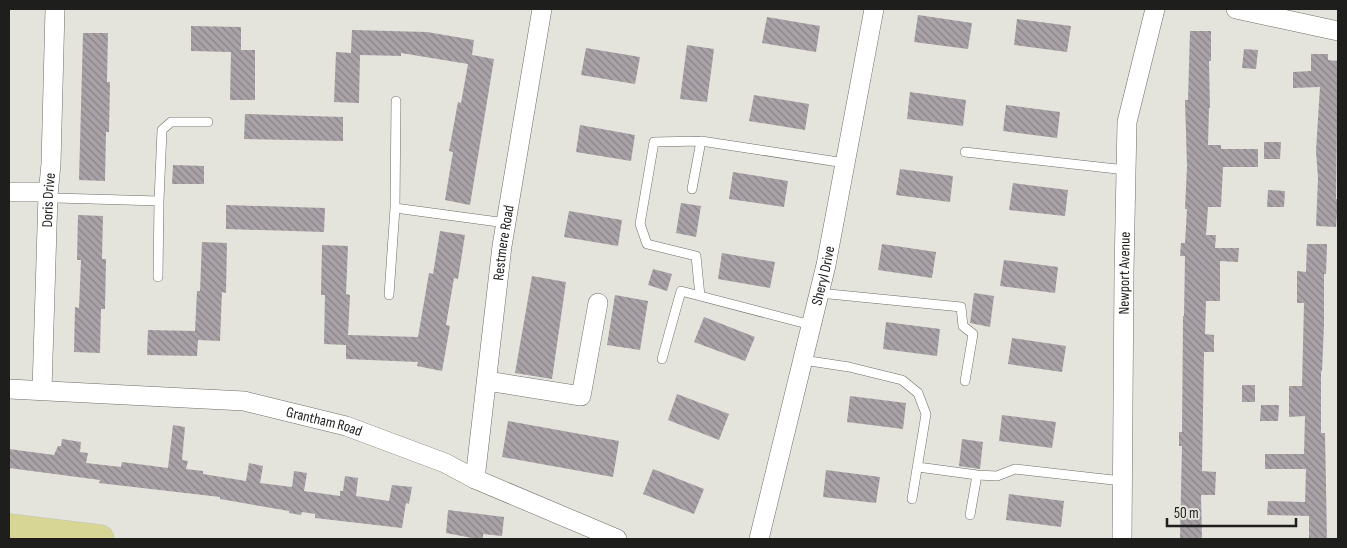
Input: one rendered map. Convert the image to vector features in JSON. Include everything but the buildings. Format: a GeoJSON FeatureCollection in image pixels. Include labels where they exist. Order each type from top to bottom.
{"type":"FeatureCollection","features":[{"type":"Feature","properties":{"kind":"main road"},"geometry":{"type":"LineString","coordinates":[[9,528],[100,539]]}},
{"type":"Feature","properties":{"kind":"street","name":"Doris Drive"},"geometry":{"type":"LineString","coordinates":[[42,390],[55,9]]}},
{"type":"Feature","properties":{"kind":"street","name":"Restmere Road"},"geometry":{"type":"LineString","coordinates":[[475,479],[506,223],[542,9]]}},
{"type":"Feature","properties":{"kind":"street","name":"Sheryl Drive"},"geometry":{"type":"LineString","coordinates":[[759,539],[826,265],[874,9]]}},
{"type":"Feature","properties":{"kind":"street","name":"Newport Avenue"},"geometry":{"type":"LineString","coordinates":[[1122,539],[1127,122],[1155,9]]}},
{"type":"Feature","properties":{"kind":"street"},"geometry":{"type":"LineString","coordinates":[[1236,9],[1338,31]]}},
{"type":"Feature","properties":{"kind":"street"},"geometry":{"type":"LineString","coordinates":[[9,192],[42,192],[48,195]]}},
{"type":"Feature","properties":{"kind":"street"},"geometry":{"type":"LineString","coordinates":[[487,381],[582,396],[598,303]]}},
{"type":"Feature","properties":{"kind":"street","name":"Grantham Road"},"geometry":{"type":"LineString","coordinates":[[9,389],[244,402],[346,426],[445,463],[475,479],[617,539]]}},
{"type":"Feature","properties":{"kind":"lane"},"geometry":{"type":"LineString","coordinates":[[389,295],[394,208],[396,101]]}},
{"type":"Feature","properties":{"kind":"lane"},"geometry":{"type":"LineString","coordinates":[[158,277],[162,130],[170,122],[208,122]]}},
{"type":"Feature","properties":{"kind":"lane"},"geometry":{"type":"LineString","coordinates":[[700,296],[696,256],[647,244],[640,224],[654,142],[701,141],[845,163]]}},
{"type":"Feature","properties":{"kind":"lane"},"geometry":{"type":"LineString","coordinates":[[692,189],[701,141]]}},
{"type":"Feature","properties":{"kind":"lane"},"geometry":{"type":"LineString","coordinates":[[965,152],[1126,170]]}},
{"type":"Feature","properties":{"kind":"lane"},"geometry":{"type":"LineString","coordinates":[[48,195],[56,198],[159,201]]}},
{"type":"Feature","properties":{"kind":"lane"},"geometry":{"type":"LineString","coordinates":[[394,208],[506,223]]}},
{"type":"Feature","properties":{"kind":"lane"},"geometry":{"type":"LineString","coordinates":[[662,359],[681,291],[811,325]]}},
{"type":"Feature","properties":{"kind":"lane"},"geometry":{"type":"LineString","coordinates":[[820,292],[961,307],[963,326],[973,334],[965,381]]}},
{"type":"Feature","properties":{"kind":"lane"},"geometry":{"type":"LineString","coordinates":[[803,360],[849,367],[902,380],[918,393],[926,414],[912,499]]}},
{"type":"Feature","properties":{"kind":"lane"},"geometry":{"type":"LineString","coordinates":[[918,466],[977,475],[996,476],[1015,469],[1122,481]]}},
{"type":"Feature","properties":{"kind":"lane"},"geometry":{"type":"LineString","coordinates":[[970,515],[977,475]]}}]}
